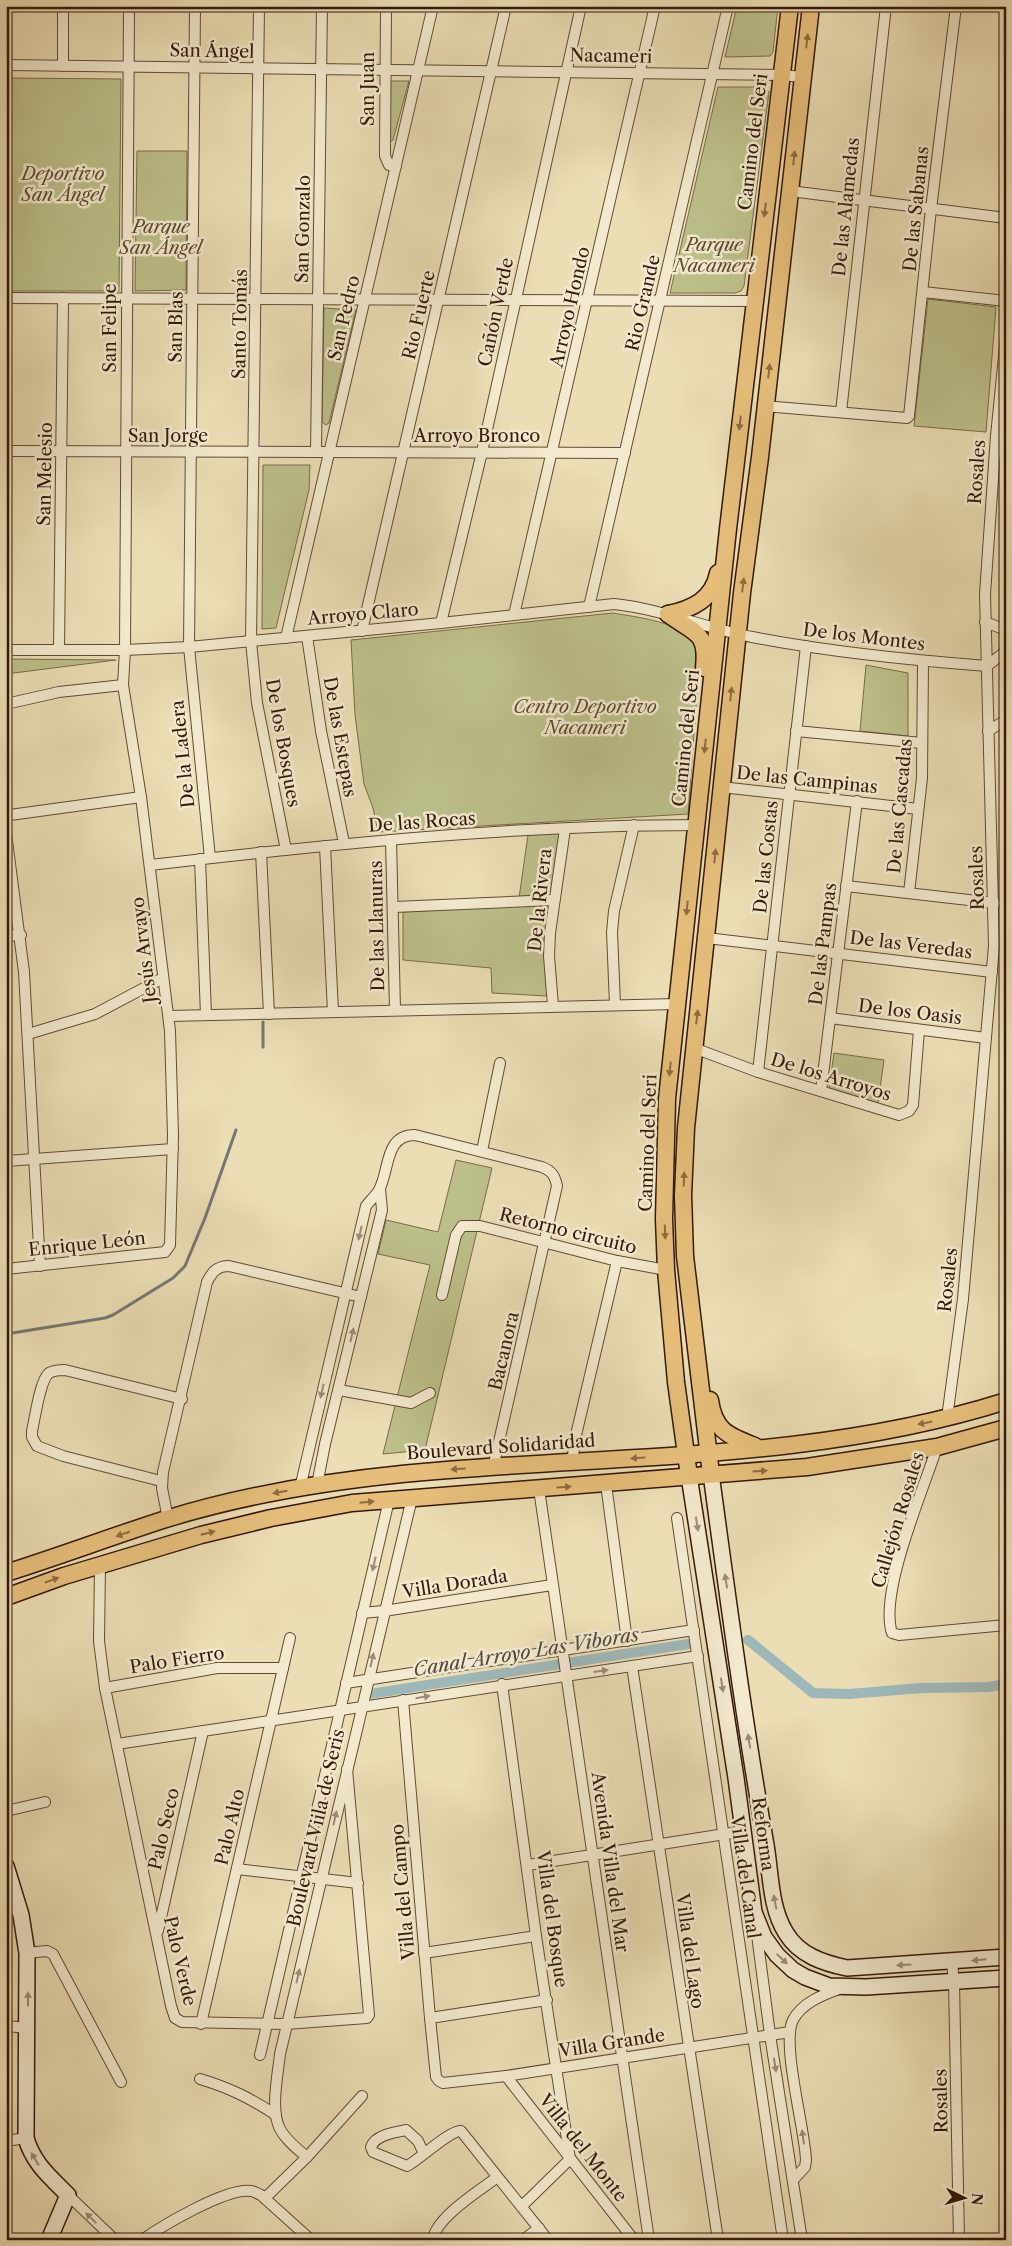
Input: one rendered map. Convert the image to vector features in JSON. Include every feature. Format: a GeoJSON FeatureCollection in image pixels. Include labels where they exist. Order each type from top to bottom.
{"type":"FeatureCollection","features":[{"type":"Feature","properties":{"kind":"main road","name":"Camino del Seri"},"geometry":{"type":"LineString","coordinates":[[689,1476],[673,1354],[666,1270],[664,1219],[667,1099],[728,529],[790,6]]}},
{"type":"Feature","properties":{"kind":"main road"},"geometry":{"type":"LineString","coordinates":[[711,1474],[690,1315],[685,1256],[683,1195],[686,1128],[738,633],[811,6]]}},
{"type":"Feature","properties":{"kind":"main road"},"geometry":{"type":"LineString","coordinates":[[668,614],[691,608],[710,593],[718,577],[722,547],[728,529]]}},
{"type":"Feature","properties":{"kind":"main road"},"geometry":{"type":"LineString","coordinates":[[668,614],[696,632],[705,646],[701,701],[708,722]]}},
{"type":"Feature","properties":{"kind":"main road"},"geometry":{"type":"LineString","coordinates":[[690,1315],[703,1350],[711,1407],[715,1421],[729,1435],[758,1447]]}},
{"type":"Feature","properties":{"kind":"main road","name":"Boulevard Solidaridad"},"geometry":{"type":"LineString","coordinates":[[6,1573],[168,1519],[230,1502],[317,1485],[400,1474],[709,1453],[871,1433],[947,1418],[1006,1401]]}},
{"type":"Feature","properties":{"kind":"main road"},"geometry":{"type":"LineString","coordinates":[[6,1597],[100,1565],[201,1535],[271,1518],[352,1504],[844,1463],[938,1447],[1006,1428]]}},
{"type":"Feature","properties":{"kind":"main road","name":"Reforma"},"geometry":{"type":"LineString","coordinates":[[711,1474],[754,1774],[777,1912],[785,1932],[798,1947],[820,1961],[847,1968],[1006,1957]]}},
{"type":"Feature","properties":{"kind":"main road","name":"Reforma"},"geometry":{"type":"LineString","coordinates":[[689,1476],[736,1778],[754,1912],[764,1937],[783,1961],[805,1977],[829,1986],[841,1988],[1006,1978]]}},
{"type":"Feature","properties":{"kind":"main road"},"geometry":{"type":"LineString","coordinates":[[736,1778],[754,1774]]}},
{"type":"Feature","properties":{"kind":"main road"},"geometry":{"type":"LineString","coordinates":[[6,1866],[20,1915],[27,1953],[26,2138],[30,2151],[39,2166],[68,2195],[49,2240]]}},
{"type":"Feature","properties":{"kind":"street"},"geometry":{"type":"LineString","coordinates":[[63,6],[63,66]]}},
{"type":"Feature","properties":{"kind":"street","name":"San Felipe"},"geometry":{"type":"LineString","coordinates":[[125,650],[129,6]]}},
{"type":"Feature","properties":{"kind":"street","name":"San Blas"},"geometry":{"type":"LineString","coordinates":[[189,647],[195,6]]}},
{"type":"Feature","properties":{"kind":"street","name":"Santo Tomás"},"geometry":{"type":"LineString","coordinates":[[251,641],[257,300],[259,6]]}},
{"type":"Feature","properties":{"kind":"street","name":"San Gonzalo"},"geometry":{"type":"LineString","coordinates":[[316,452],[322,6]]}},
{"type":"Feature","properties":{"kind":"street","name":"San Juan"},"geometry":{"type":"LineString","coordinates":[[386,6],[384,69],[385,156],[389,164],[396,166]]}},
{"type":"Feature","properties":{"kind":"street","name":"San Pedro"},"geometry":{"type":"LineString","coordinates":[[286,638],[432,6]]}},
{"type":"Feature","properties":{"kind":"street","name":"Rio Fuerte"},"geometry":{"type":"LineString","coordinates":[[362,631],[405,452],[506,6]]}},
{"type":"Feature","properties":{"kind":"street","name":"Cañón Verde"},"geometry":{"type":"LineString","coordinates":[[441,624],[482,452],[581,6]]}},
{"type":"Feature","properties":{"kind":"street","name":"Arroyo Hondo"},"geometry":{"type":"LineString","coordinates":[[514,616],[656,6]]}},
{"type":"Feature","properties":{"kind":"street","name":"Rio Grande"},"geometry":{"type":"LineString","coordinates":[[589,607],[728,6]]}},
{"type":"Feature","properties":{"kind":"street","name":"De las Alamedas"},"geometry":{"type":"LineString","coordinates":[[841,412],[886,6]]}},
{"type":"Feature","properties":{"kind":"street","name":"De las Sabanas"},"geometry":{"type":"LineString","coordinates":[[841,412],[907,418],[909,416],[931,208],[956,6]]}},
{"type":"Feature","properties":{"kind":"street","name":"San Ángel"},"geometry":{"type":"LineString","coordinates":[[6,65],[418,69]]}},
{"type":"Feature","properties":{"kind":"street","name":"Nacameri"},"geometry":{"type":"LineString","coordinates":[[418,69],[640,72],[803,77]]}},
{"type":"Feature","properties":{"kind":"street"},"geometry":{"type":"LineString","coordinates":[[790,191],[1006,218]]}},
{"type":"Feature","properties":{"kind":"street"},"geometry":{"type":"LineString","coordinates":[[923,292],[1006,301]]}},
{"type":"Feature","properties":{"kind":"street"},"geometry":{"type":"LineString","coordinates":[[6,298],[754,301]]}},
{"type":"Feature","properties":{"kind":"street","name":"San Melesio"},"geometry":{"type":"LineString","coordinates":[[59,650],[63,298]]}},
{"type":"Feature","properties":{"kind":"street","name":"Rosales"},"geometry":{"type":"LineString","coordinates":[[947,1418],[963,1299],[992,972],[995,903],[985,622],[1000,452],[1006,336]]}},
{"type":"Feature","properties":{"kind":"street"},"geometry":{"type":"LineString","coordinates":[[764,406],[841,412]]}},
{"type":"Feature","properties":{"kind":"street","name":"San Jorge"},"geometry":{"type":"LineString","coordinates":[[6,451],[329,452]]}},
{"type":"Feature","properties":{"kind":"street","name":"Arroyo Bronco"},"geometry":{"type":"LineString","coordinates":[[329,452],[625,453]]}},
{"type":"Feature","properties":{"kind":"street","name":"Arroyo Claro"},"geometry":{"type":"LineString","coordinates":[[6,650],[125,650],[189,647],[441,624],[614,604],[668,614],[718,628]]}},
{"type":"Feature","properties":{"kind":"street"},"geometry":{"type":"LineString","coordinates":[[985,622],[1006,630]]}},
{"type":"Feature","properties":{"kind":"street","name":"De los Montes"},"geometry":{"type":"LineString","coordinates":[[718,628],[806,646],[923,662],[987,666]]}},
{"type":"Feature","properties":{"kind":"street","name":"De las Estepas"},"geometry":{"type":"LineString","coordinates":[[307,636],[321,731],[344,843]]}},
{"type":"Feature","properties":{"kind":"street","name":"De los Bosques"},"geometry":{"type":"LineString","coordinates":[[251,641],[257,703],[286,850]]}},
{"type":"Feature","properties":{"kind":"street","name":"De las Costas"},"geometry":{"type":"LineString","coordinates":[[758,1072],[806,646]]}},
{"type":"Feature","properties":{"kind":"street","name":"De la Ladera"},"geometry":{"type":"LineString","coordinates":[[189,647],[205,859],[206,1015]]}},
{"type":"Feature","properties":{"kind":"street","name":"Jesús Arvayo"},"geometry":{"type":"LineString","coordinates":[[125,650],[123,686],[141,797],[169,1016],[173,1149],[169,1248]]}},
{"type":"Feature","properties":{"kind":"street"},"geometry":{"type":"LineString","coordinates":[[987,666],[1006,651]]}},
{"type":"Feature","properties":{"kind":"street","name":"De las Cascadas"},"geometry":{"type":"LineString","coordinates":[[908,893],[922,778],[923,662]]}},
{"type":"Feature","properties":{"kind":"street"},"geometry":{"type":"LineString","coordinates":[[6,704],[59,692],[123,686]]}},
{"type":"Feature","properties":{"kind":"street"},"geometry":{"type":"LineString","coordinates":[[988,731],[1006,720]]}},
{"type":"Feature","properties":{"kind":"street"},"geometry":{"type":"LineString","coordinates":[[796,731],[922,743]]}},
{"type":"Feature","properties":{"kind":"street","name":"De las Campinas"},"geometry":{"type":"LineString","coordinates":[[721,787],[918,809]]}},
{"type":"Feature","properties":{"kind":"street"},"geometry":{"type":"LineString","coordinates":[[6,818],[10,814],[141,797]]}},
{"type":"Feature","properties":{"kind":"street","name":"De las Pampas"},"geometry":{"type":"LineString","coordinates":[[821,1091],[857,801]]}},
{"type":"Feature","properties":{"kind":"street"},"geometry":{"type":"LineString","coordinates":[[615,1005],[612,932],[614,911],[634,825]]}},
{"type":"Feature","properties":{"kind":"street","name":"De las Rocas"},"geometry":{"type":"LineString","coordinates":[[150,865],[344,843],[634,825],[697,825]]}},
{"type":"Feature","properties":{"kind":"street","name":"De la Rivera"},"geometry":{"type":"LineString","coordinates":[[553,1006],[549,956],[553,900],[565,829]]}},
{"type":"Feature","properties":{"kind":"street"},"geometry":{"type":"LineString","coordinates":[[6,833],[20,935],[28,1034],[40,1266]]}},
{"type":"Feature","properties":{"kind":"street","name":"De las Llanuras"},"geometry":{"type":"LineString","coordinates":[[391,840],[395,1010]]}},
{"type":"Feature","properties":{"kind":"street"},"geometry":{"type":"LineString","coordinates":[[325,846],[333,1012]]}},
{"type":"Feature","properties":{"kind":"street"},"geometry":{"type":"LineString","coordinates":[[261,852],[269,1014]]}},
{"type":"Feature","properties":{"kind":"street"},"geometry":{"type":"LineString","coordinates":[[846,886],[995,903]]}},
{"type":"Feature","properties":{"kind":"street"},"geometry":{"type":"LineString","coordinates":[[394,906],[553,900]]}},
{"type":"Feature","properties":{"kind":"street"},"geometry":{"type":"LineString","coordinates":[[6,936],[20,935]]}},
{"type":"Feature","properties":{"kind":"street","name":"De las Veredas"},"geometry":{"type":"LineString","coordinates":[[707,938],[992,972]]}},
{"type":"Feature","properties":{"kind":"street"},"geometry":{"type":"LineString","coordinates":[[28,1034],[95,1014],[163,978]]}},
{"type":"Feature","properties":{"kind":"street"},"geometry":{"type":"LineString","coordinates":[[169,1016],[677,1004]]}},
{"type":"Feature","properties":{"kind":"street","name":"De los Oasis"},"geometry":{"type":"LineString","coordinates":[[830,1018],[986,1038]]}},
{"type":"Feature","properties":{"kind":"street","name":"De los Arroyos"},"geometry":{"type":"LineString","coordinates":[[694,1048],[758,1072],[899,1115],[905,1114],[913,1105],[919,1030]]}},
{"type":"Feature","properties":{"kind":"street"},"geometry":{"type":"LineString","coordinates":[[482,1152],[500,1063]]}},
{"type":"Feature","properties":{"kind":"street","name":"Retorno circuito"},"geometry":{"type":"LineString","coordinates":[[380,1189],[393,1146],[398,1139],[406,1135],[415,1135],[542,1167],[552,1172],[556,1178],[557,1186],[546,1242]]}},
{"type":"Feature","properties":{"kind":"street"},"geometry":{"type":"LineString","coordinates":[[6,1161],[173,1149]]}},
{"type":"Feature","properties":{"kind":"street"},"geometry":{"type":"LineString","coordinates":[[300,1488],[366,1206],[380,1189]]}},
{"type":"Feature","properties":{"kind":"street"},"geometry":{"type":"LineString","coordinates":[[317,1485],[324,1444],[340,1390],[382,1210],[380,1189]]}},
{"type":"Feature","properties":{"kind":"street","name":"Retorno circuito"},"geometry":{"type":"LineString","coordinates":[[442,1296],[456,1234],[462,1226],[480,1226],[617,1261],[666,1270]]}},
{"type":"Feature","properties":{"kind":"street","name":"Bacanora"},"geometry":{"type":"LineString","coordinates":[[493,1468],[546,1242]]}},
{"type":"Feature","properties":{"kind":"street","name":"Enrique León"},"geometry":{"type":"LineString","coordinates":[[6,1269],[165,1252],[169,1248]]}},
{"type":"Feature","properties":{"kind":"street"},"geometry":{"type":"LineString","coordinates":[[572,1462],[576,1435],[617,1261]]}},
{"type":"Feature","properties":{"kind":"street"},"geometry":{"type":"LineString","coordinates":[[168,1519],[161,1481],[182,1399],[207,1282],[211,1274],[217,1268],[230,1266],[361,1297]]}},
{"type":"Feature","properties":{"kind":"street"},"geometry":{"type":"LineString","coordinates":[[161,1481],[63,1456],[37,1446],[32,1437],[32,1430],[42,1389],[48,1374],[52,1371],[65,1370],[182,1399]]}},
{"type":"Feature","properties":{"kind":"street"},"geometry":{"type":"LineString","coordinates":[[340,1390],[411,1403],[430,1393]]}},
{"type":"Feature","properties":{"kind":"street"},"geometry":{"type":"LineString","coordinates":[[310,1442],[324,1444]]}},
{"type":"Feature","properties":{"kind":"street","name":"Callejón Rosales"},"geometry":{"type":"LineString","coordinates":[[938,1447],[896,1571],[890,1598],[890,1626],[892,1633],[899,1635],[945,1632],[1006,1625]]}},
{"type":"Feature","properties":{"kind":"street"},"geometry":{"type":"LineString","coordinates":[[606,1484],[627,1640]]}},
{"type":"Feature","properties":{"kind":"street","name":"Avenida Villa del Mar"},"geometry":{"type":"LineString","coordinates":[[539,1489],[649,2240]]}},
{"type":"Feature","properties":{"kind":"street","name":"Boulevard Viila de Seris"},"geometry":{"type":"LineString","coordinates":[[307,2157],[288,2140],[279,2127],[276,2116],[280,2054],[412,1498]]}},
{"type":"Feature","properties":{"kind":"street","name":"Boulevard Viila de Seris"},"geometry":{"type":"LineString","coordinates":[[260,2055],[389,1500]]}},
{"type":"Feature","properties":{"kind":"street","name":"Villa del Canal"},"geometry":{"type":"LineString","coordinates":[[676,1518],[698,1656],[783,2240]]}},
{"type":"Feature","properties":{"kind":"street","name":"Palo Verde"},"geometry":{"type":"LineString","coordinates":[[100,1565],[99,1641],[105,1688],[173,2013],[182,2022],[201,2024],[286,2024],[366,2018],[369,2015],[347,1769]]}},
{"type":"Feature","properties":{"kind":"street","name":"Villa Dorada"},"geometry":{"type":"LineString","coordinates":[[362,1613],[384,1612],[552,1585]]}},
{"type":"Feature","properties":{"kind":"street"},"geometry":{"type":"LineString","coordinates":[[346,1683],[564,1652],[694,1630]]}},
{"type":"Feature","properties":{"kind":"street","name":"Palo Alto"},"geometry":{"type":"LineString","coordinates":[[201,2024],[290,1638]]}},
{"type":"Feature","properties":{"kind":"street"},"geometry":{"type":"LineString","coordinates":[[117,1744],[361,1708],[566,1674],[698,1656]]}},
{"type":"Feature","properties":{"kind":"street","name":"Villa del Lago"},"geometry":{"type":"LineString","coordinates":[[632,1666],[718,2240]]}},
{"type":"Feature","properties":{"kind":"street","name":"Palo Fierro"},"geometry":{"type":"LineString","coordinates":[[105,1688],[216,1668],[283,1668]]}},
{"type":"Feature","properties":{"kind":"street","name":"Villa del Bosque"},"geometry":{"type":"LineString","coordinates":[[502,1684],[528,1865],[536,1936],[570,2158]]}},
{"type":"Feature","properties":{"kind":"street","name":"Villa del Campo"},"geometry":{"type":"LineString","coordinates":[[403,1700],[430,2018],[436,2077],[439,2082]]}},
{"type":"Feature","properties":{"kind":"street","name":"Palo Seco"},"geometry":{"type":"LineString","coordinates":[[157,1935],[204,1731]]}},
{"type":"Feature","properties":{"kind":"street"},"geometry":{"type":"LineString","coordinates":[[6,1811],[44,1802]]}},
{"type":"Feature","properties":{"kind":"street"},"geometry":{"type":"LineString","coordinates":[[528,1865],[744,1832]]}},
{"type":"Feature","properties":{"kind":"street"},"geometry":{"type":"LineString","coordinates":[[237,1869],[358,1883]]}},
{"type":"Feature","properties":{"kind":"street","name":"Villa del Canal"},"geometry":{"type":"LineString","coordinates":[[754,1912],[770,2035],[802,2240]]}},
{"type":"Feature","properties":{"kind":"street"},"geometry":{"type":"LineString","coordinates":[[424,1953],[536,1936]]}},
{"type":"Feature","properties":{"kind":"street"},"geometry":{"type":"LineString","coordinates":[[27,1953],[47,1951],[52,1954],[121,2082]]}},
{"type":"Feature","properties":{"kind":"street","name":"Rosales"},"geometry":{"type":"LineString","coordinates":[[952,1962],[959,2240]]}},
{"type":"Feature","properties":{"kind":"street"},"geometry":{"type":"LineString","coordinates":[[793,2180],[804,2167],[806,2160],[790,2054],[790,2032],[793,2020],[803,2008],[823,1995],[841,1988]]}},
{"type":"Feature","properties":{"kind":"street"},"geometry":{"type":"LineString","coordinates":[[430,2018],[547,2000]]}},
{"type":"Feature","properties":{"kind":"street"},"geometry":{"type":"LineString","coordinates":[[6,2026],[28,2028]]}},
{"type":"Feature","properties":{"kind":"street","name":"Villa Grande"},"geometry":{"type":"LineString","coordinates":[[439,2082],[506,2076],[790,2032]]}},
{"type":"Feature","properties":{"kind":"street","name":"Villa del Monte"},"geometry":{"type":"LineString","coordinates":[[506,2076],[634,2240]]}},
{"type":"Feature","properties":{"kind":"street"},"geometry":{"type":"LineString","coordinates":[[200,2079],[231,2088],[250,2097],[276,2116]]}},
{"type":"Feature","properties":{"kind":"street"},"geometry":{"type":"LineString","coordinates":[[265,2198],[307,2157],[362,2096]]}},
{"type":"Feature","properties":{"kind":"street"},"geometry":{"type":"LineString","coordinates":[[424,2154],[418,2141],[406,2130],[394,2132],[375,2141],[371,2147],[374,2152],[407,2166],[424,2154],[458,2130],[548,2240]]}},
{"type":"Feature","properties":{"kind":"street"},"geometry":{"type":"LineString","coordinates":[[6,2141],[26,2138]]}},
{"type":"Feature","properties":{"kind":"street"},"geometry":{"type":"LineString","coordinates":[[522,2206],[570,2158]]}},
{"type":"Feature","properties":{"kind":"street"},"geometry":{"type":"LineString","coordinates":[[433,2240],[434,2230],[446,2217],[496,2178]]}},
{"type":"Feature","properties":{"kind":"street"},"geometry":{"type":"LineString","coordinates":[[142,2240],[176,2218],[239,2191],[251,2191],[265,2198],[311,2240]]}},
{"type":"Feature","properties":{"kind":"street"},"geometry":{"type":"LineString","coordinates":[[68,2195],[115,2240]]}},
{"type":"Feature","properties":{"kind":"street"},"geometry":{"type":"LineString","coordinates":[[524,2240],[539,2228]]}},
{"type":"Feature","properties":{"kind":"green space"},"geometry":{"type":"Polygon","coordinates":[[[737,6],[778,6],[773,52],[770,56],[725,57],[737,6]]]}},
{"type":"Feature","properties":{"kind":"green space","name":"Deportivo San Ángel"},"geometry":{"type":"Polygon","coordinates":[[[6,78],[121,79],[119,291],[6,291],[6,78]]]}},
{"type":"Feature","properties":{"kind":"green space"},"geometry":{"type":"Polygon","coordinates":[[[388,81],[409,81],[393,140],[390,142],[389,141],[388,81]]]}},
{"type":"Feature","properties":{"kind":"green space","name":"Parque Nacameri"},"geometry":{"type":"Polygon","coordinates":[[[718,87],[764,87],[769,92],[744,286],[741,291],[735,293],[670,293],[718,87]]]}},
{"type":"Feature","properties":{"kind":"green space","name":"Parque San Ángel"},"geometry":{"type":"Polygon","coordinates":[[[137,151],[187,151],[186,290],[135,291],[137,151]]]}},
{"type":"Feature","properties":{"kind":"green space"},"geometry":{"type":"Polygon","coordinates":[[[928,299],[996,307],[986,432],[914,426],[928,299]]]}},
{"type":"Feature","properties":{"kind":"green space"},"geometry":{"type":"Polygon","coordinates":[[[324,308],[356,310],[329,423],[326,425],[322,422],[324,308]]]}},
{"type":"Feature","properties":{"kind":"green space"},"geometry":{"type":"Polygon","coordinates":[[[263,465],[310,465],[309,490],[276,628],[262,629],[263,465]]]}},
{"type":"Feature","properties":{"kind":"green space","name":"Centro Deportivo Nacameri"},"geometry":{"type":"Polygon","coordinates":[[[613,613],[654,620],[674,627],[692,638],[700,654],[688,814],[378,832],[373,808],[364,784],[355,715],[351,640],[613,613]]]}},
{"type":"Feature","properties":{"kind":"green space"},"geometry":{"type":"Polygon","coordinates":[[[6,659],[116,660],[6,674],[6,659]]]}},
{"type":"Feature","properties":{"kind":"green space"},"geometry":{"type":"Polygon","coordinates":[[[866,665],[908,673],[908,736],[860,731],[866,665]]]}},
{"type":"Feature","properties":{"kind":"green space"},"geometry":{"type":"Polygon","coordinates":[[[561,832],[544,940],[547,996],[492,993],[491,968],[403,960],[403,912],[518,905],[528,835],[561,832]]]}},
{"type":"Feature","properties":{"kind":"green space"},"geometry":{"type":"Polygon","coordinates":[[[834,1053],[884,1060],[878,1103],[829,1088],[834,1053]]]}},
{"type":"Feature","properties":{"kind":"green space"},"geometry":{"type":"Polygon","coordinates":[[[456,1160],[492,1168],[425,1450],[383,1454],[430,1265],[378,1254],[386,1220],[438,1232],[456,1160]]]}},
{"type":"Feature","properties":{"kind":"waterway"},"geometry":{"type":"LineString","coordinates":[[263,1022],[263,1047]]}},
{"type":"Feature","properties":{"kind":"waterway"},"geometry":{"type":"LineString","coordinates":[[6,1334],[105,1318],[173,1278],[185,1266],[205,1218],[236,1130]]}},
{"type":"Feature","properties":{"kind":"waterway","name":"Canal Arroyo Las Viboras"},"geometry":{"type":"LineString","coordinates":[[748,1640],[813,1693],[849,1694],[922,1688],[988,1687],[1006,1684]]}},
{"type":"Feature","properties":{"kind":"waterway","name":"Canal Arroyo Las Viboras"},"geometry":{"type":"LineString","coordinates":[[370,1694],[688,1644]]}}]}
